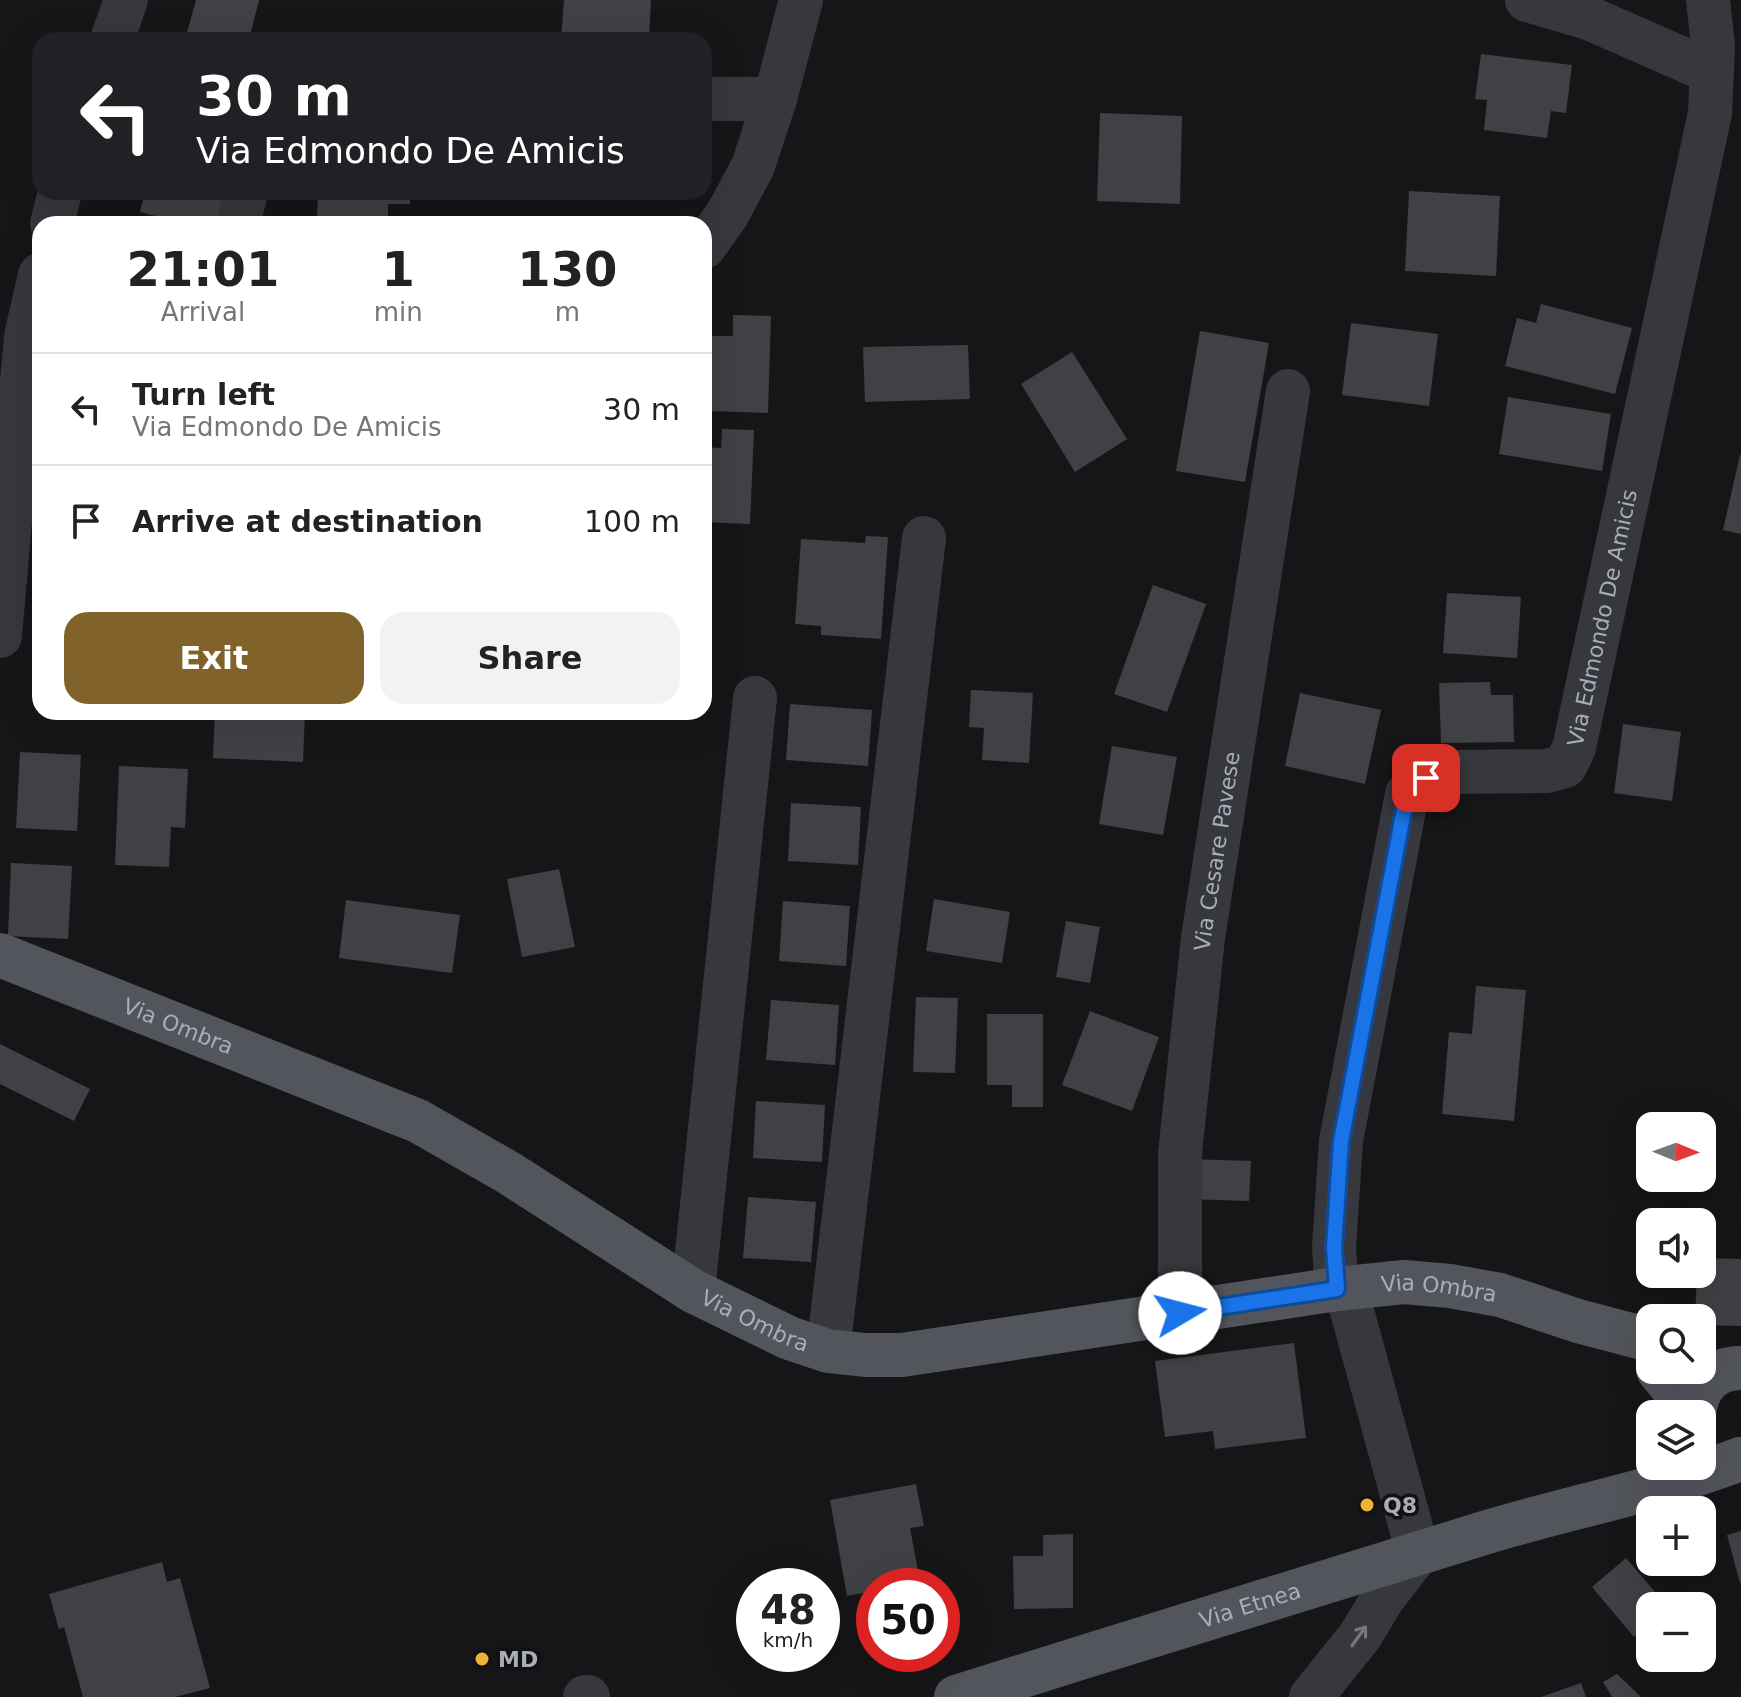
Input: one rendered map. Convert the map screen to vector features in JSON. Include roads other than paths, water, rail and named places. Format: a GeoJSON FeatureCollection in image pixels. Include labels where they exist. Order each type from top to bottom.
{"type":"FeatureCollection","features":[{"type":"Feature","properties":{"kind":"main road","name":"Via Ombra"},"geometry":{"type":"LineString","coordinates":[[0,955],[418,1121],[509,1173],[693,1291],[789,1338],[828,1351],[902,1355],[1404,1282],[1500,1295],[1578,1321]]}},
{"type":"Feature","properties":{"kind":"main road"},"geometry":{"type":"LineString","coordinates":[[1578,1321],[1636,1336]]}},
{"type":"Feature","properties":{"kind":"main road"},"geometry":{"type":"LineString","coordinates":[[1578,1321],[1674,1393],[1695,1401],[1702,1388],[1723,1371],[1726,1364]]}},
{"type":"Feature","properties":{"kind":"main road"},"geometry":{"type":"LineString","coordinates":[[1716,1452],[1741,1459]]}},
{"type":"Feature","properties":{"kind":"main road"},"geometry":{"type":"LineString","coordinates":[[1545,1515],[1700,1475],[1741,1459]]}},
{"type":"Feature","properties":{"kind":"main road"},"geometry":{"type":"LineString","coordinates":[[1545,1515],[1636,1470]]}},
{"type":"Feature","properties":{"kind":"main road","name":"Via Etnea"},"geometry":{"type":"LineString","coordinates":[[956,1697],[1545,1515]]}},
{"type":"Feature","properties":{"kind":"street"},"geometry":{"type":"LineString","coordinates":[[115,32],[126,0]]}},
{"type":"Feature","properties":{"kind":"street"},"geometry":{"type":"LineString","coordinates":[[712,236],[753,166],[775,99],[801,0]]}},
{"type":"Feature","properties":{"kind":"street"},"geometry":{"type":"LineString","coordinates":[[1527,0],[1589,18],[1712,72]]}},
{"type":"Feature","properties":{"kind":"street","name":"Via Edmondo De Amicis"},"geometry":{"type":"LineString","coordinates":[[1418,1553],[1342,1289],[1334,1247],[1341,1141],[1407,794],[1426,778],[1452,772],[1547,771],[1565,766],[1574,748],[1710,113],[1713,45],[1708,0]]}},
{"type":"Feature","properties":{"kind":"street"},"geometry":{"type":"LineString","coordinates":[[712,99],[775,99]]}},
{"type":"Feature","properties":{"kind":"street"},"geometry":{"type":"LineString","coordinates":[[0,636],[24,558],[26,336],[32,310]]}},
{"type":"Feature","properties":{"kind":"street","name":"Via Cesare Pavese"},"geometry":{"type":"LineString","coordinates":[[1180,1313],[1180,1153],[1203,938],[1288,391]]}},
{"type":"Feature","properties":{"kind":"street"},"geometry":{"type":"LineString","coordinates":[[828,1351],[924,538]]}},
{"type":"Feature","properties":{"kind":"street"},"geometry":{"type":"LineString","coordinates":[[693,1291],[755,698]]}},
{"type":"Feature","properties":{"kind":"street"},"geometry":{"type":"LineString","coordinates":[[1311,1697],[1360,1636],[1383,1598],[1418,1553]]}},
{"type":"Feature","properties":{"kind":"place","name":"Q8"},"geometry":{"type":"Point","coordinates":[1367,1505]}},
{"type":"Feature","properties":{"kind":"place","name":"MD"},"geometry":{"type":"Point","coordinates":[482,1659]}}]}
